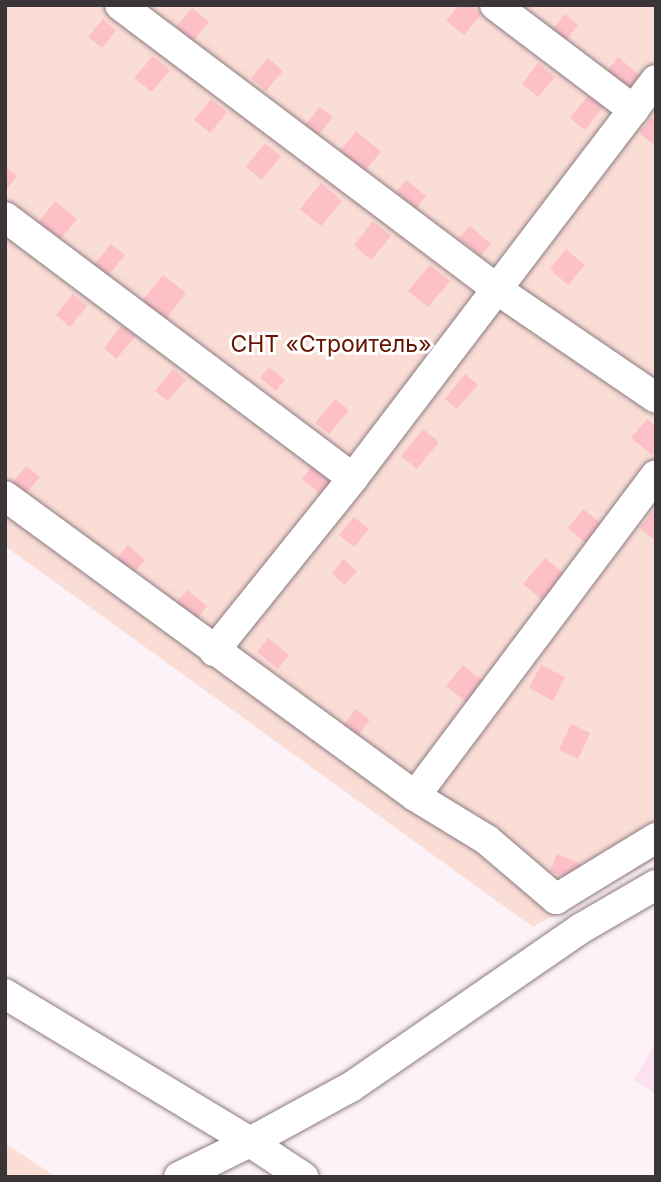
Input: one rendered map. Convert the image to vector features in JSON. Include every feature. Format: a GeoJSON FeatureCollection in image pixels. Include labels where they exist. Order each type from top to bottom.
{"type":"FeatureCollection","features":[{"type":"Feature","properties":{"kind":"street"},"geometry":{"type":"LineString","coordinates":[[120,5],[495,288],[656,398]]}},
{"type":"Feature","properties":{"kind":"street"},"geometry":{"type":"LineString","coordinates":[[495,5],[634,110]]}},
{"type":"Feature","properties":{"kind":"street"},"geometry":{"type":"LineString","coordinates":[[214,651],[353,478],[495,288],[656,80]]}},
{"type":"Feature","properties":{"kind":"street"},"geometry":{"type":"LineString","coordinates":[[5,217],[353,478]]}},
{"type":"Feature","properties":{"kind":"street"},"geometry":{"type":"LineString","coordinates":[[415,796],[656,475]]}},
{"type":"Feature","properties":{"kind":"street"},"geometry":{"type":"LineString","coordinates":[[5,496],[415,796],[486,840],[555,899],[656,838]]}},
{"type":"Feature","properties":{"kind":"street"},"geometry":{"type":"LineString","coordinates":[[179,1177],[351,1087],[580,929],[656,885]]}},
{"type":"Feature","properties":{"kind":"street"},"geometry":{"type":"LineString","coordinates":[[5,995],[250,1142],[303,1177]]}},
{"type":"Feature","properties":{"kind":"shaded area"},"geometry":{"type":"Polygon","coordinates":[[[656,1041],[656,1094],[634,1080],[656,1041]]]}},
{"type":"Feature","properties":{"kind":"green space","name":"СНТ «Строитель»"},"geometry":{"type":"Polygon","coordinates":[[[5,5],[656,5],[656,859],[533,927],[5,546],[5,5]]]}},
{"type":"Feature","properties":{"kind":"green space"},"geometry":{"type":"Polygon","coordinates":[[[5,1143],[56,1177],[5,1177],[5,1143]]]}},
{"type":"Feature","properties":{"kind":"building"},"geometry":{"type":"Polygon","coordinates":[[[459,5],[471,5],[481,14],[464,35],[446,21],[459,5]]]}},
{"type":"Feature","properties":{"kind":"building"},"geometry":{"type":"Polygon","coordinates":[[[192,8],[209,22],[193,41],[176,27],[192,8]]]}},
{"type":"Feature","properties":{"kind":"building"},"geometry":{"type":"Polygon","coordinates":[[[565,14],[578,25],[565,41],[552,30],[565,14]]]}},
{"type":"Feature","properties":{"kind":"building"},"geometry":{"type":"Polygon","coordinates":[[[103,19],[116,30],[102,48],[88,37],[103,19]]]}},
{"type":"Feature","properties":{"kind":"building"},"geometry":{"type":"Polygon","coordinates":[[[153,56],[170,70],[152,92],[134,78],[153,56]]]}},
{"type":"Feature","properties":{"kind":"building"},"geometry":{"type":"Polygon","coordinates":[[[618,57],[644,79],[633,92],[607,71],[618,57]]]}},
{"type":"Feature","properties":{"kind":"building"},"geometry":{"type":"Polygon","coordinates":[[[268,58],[283,71],[266,91],[251,78],[268,58]]]}},
{"type":"Feature","properties":{"kind":"building"},"geometry":{"type":"Polygon","coordinates":[[[538,63],[555,77],[538,97],[522,84],[538,63]]]}},
{"type":"Feature","properties":{"kind":"building"},"geometry":{"type":"Polygon","coordinates":[[[588,96],[603,107],[585,130],[570,118],[588,96]]]}},
{"type":"Feature","properties":{"kind":"building"},"geometry":{"type":"Polygon","coordinates":[[[211,99],[227,112],[210,133],[194,120],[211,99]]]}},
{"type":"Feature","properties":{"kind":"building"},"geometry":{"type":"Polygon","coordinates":[[[320,107],[333,117],[317,137],[304,126],[320,107]]]}},
{"type":"Feature","properties":{"kind":"building"},"geometry":{"type":"Polygon","coordinates":[[[652,117],[656,120],[656,146],[639,133],[652,117]]]}},
{"type":"Feature","properties":{"kind":"building"},"geometry":{"type":"Polygon","coordinates":[[[356,131],[381,152],[364,172],[340,151],[356,131]]]}},
{"type":"Feature","properties":{"kind":"building"},"geometry":{"type":"Polygon","coordinates":[[[265,143],[281,156],[262,180],[246,167],[265,143]]]}},
{"type":"Feature","properties":{"kind":"building"},"geometry":{"type":"Polygon","coordinates":[[[5,166],[17,176],[5,191],[5,166]]]}},
{"type":"Feature","properties":{"kind":"building"},"geometry":{"type":"Polygon","coordinates":[[[406,180],[426,196],[416,209],[396,192],[406,180]]]}},
{"type":"Feature","properties":{"kind":"building"},"geometry":{"type":"Polygon","coordinates":[[[321,183],[342,201],[321,226],[300,209],[321,183]]]}},
{"type":"Feature","properties":{"kind":"building"},"geometry":{"type":"Polygon","coordinates":[[[55,201],[77,219],[59,241],[38,223],[55,201]]]}},
{"type":"Feature","properties":{"kind":"building"},"geometry":{"type":"Polygon","coordinates":[[[373,221],[391,236],[371,260],[354,245],[373,221]]]}},
{"type":"Feature","properties":{"kind":"building"},"geometry":{"type":"Polygon","coordinates":[[[470,226],[491,244],[480,256],[459,238],[470,226]]]}},
{"type":"Feature","properties":{"kind":"building"},"geometry":{"type":"Polygon","coordinates":[[[111,244],[125,255],[108,276],[94,265],[111,244]]]}},
{"type":"Feature","properties":{"kind":"building"},"geometry":{"type":"Polygon","coordinates":[[[566,249],[585,265],[568,285],[550,269],[566,249]]]}},
{"type":"Feature","properties":{"kind":"building"},"geometry":{"type":"Polygon","coordinates":[[[430,265],[450,281],[428,307],[408,291],[430,265]]]}},
{"type":"Feature","properties":{"kind":"building"},"geometry":{"type":"Polygon","coordinates":[[[163,275],[186,293],[165,320],[142,301],[163,275]]]}},
{"type":"Feature","properties":{"kind":"building"},"geometry":{"type":"Polygon","coordinates":[[[73,294],[87,306],[70,327],[56,315],[73,294]]]}},
{"type":"Feature","properties":{"kind":"building"},"geometry":{"type":"Polygon","coordinates":[[[122,325],[136,336],[116,359],[104,348],[122,325]]]}},
{"type":"Feature","properties":{"kind":"building"},"geometry":{"type":"Polygon","coordinates":[[[269,367],[285,380],[276,391],[260,378],[269,367]]]}},
{"type":"Feature","properties":{"kind":"building"},"geometry":{"type":"Polygon","coordinates":[[[173,369],[186,380],[168,401],[155,391],[173,369]]]}},
{"type":"Feature","properties":{"kind":"building"},"geometry":{"type":"Polygon","coordinates":[[[465,374],[478,385],[457,409],[445,399],[465,374]]]}},
{"type":"Feature","properties":{"kind":"building"},"geometry":{"type":"Polygon","coordinates":[[[335,399],[349,410],[329,434],[315,423],[335,399]]]}},
{"type":"Feature","properties":{"kind":"building"},"geometry":{"type":"Polygon","coordinates":[[[647,419],[656,426],[656,450],[652,455],[631,438],[647,419]]]}},
{"type":"Feature","properties":{"kind":"building"},"geometry":{"type":"Polygon","coordinates":[[[423,429],[439,442],[417,469],[401,456],[423,429]]]}},
{"type":"Feature","properties":{"kind":"building"},"geometry":{"type":"Polygon","coordinates":[[[314,464],[332,479],[320,494],[302,479],[314,464]]]}},
{"type":"Feature","properties":{"kind":"building"},"geometry":{"type":"Polygon","coordinates":[[[26,466],[40,477],[22,498],[9,487],[26,466]]]}},
{"type":"Feature","properties":{"kind":"building"},"geometry":{"type":"Polygon","coordinates":[[[656,507],[656,541],[640,528],[656,507]]]}},
{"type":"Feature","properties":{"kind":"building"},"geometry":{"type":"Polygon","coordinates":[[[583,509],[602,524],[586,543],[568,528],[583,509]]]}},
{"type":"Feature","properties":{"kind":"building"},"geometry":{"type":"Polygon","coordinates":[[[354,517],[369,529],[354,547],[339,535],[354,517]]]}},
{"type":"Feature","properties":{"kind":"building"},"geometry":{"type":"Polygon","coordinates":[[[128,545],[145,560],[131,576],[114,562],[128,545]]]}},
{"type":"Feature","properties":{"kind":"building"},"geometry":{"type":"Polygon","coordinates":[[[545,558],[565,575],[544,601],[523,584],[545,558]]]}},
{"type":"Feature","properties":{"kind":"building"},"geometry":{"type":"Polygon","coordinates":[[[343,559],[357,571],[345,585],[332,574],[343,559]]]}},
{"type":"Feature","properties":{"kind":"building"},"geometry":{"type":"Polygon","coordinates":[[[187,590],[207,606],[192,626],[171,609],[187,590]]]}},
{"type":"Feature","properties":{"kind":"building"},"geometry":{"type":"Polygon","coordinates":[[[268,638],[289,655],[278,669],[257,652],[268,638]]]}},
{"type":"Feature","properties":{"kind":"building"},"geometry":{"type":"Polygon","coordinates":[[[463,665],[483,681],[466,702],[446,686],[463,665]]]}},
{"type":"Feature","properties":{"kind":"building"},"geometry":{"type":"Polygon","coordinates":[[[541,665],[565,677],[553,701],[529,688],[541,665]]]}},
{"type":"Feature","properties":{"kind":"building"},"geometry":{"type":"Polygon","coordinates":[[[356,709],[370,720],[351,744],[337,733],[356,709]]]}},
{"type":"Feature","properties":{"kind":"building"},"geometry":{"type":"Polygon","coordinates":[[[571,724],[590,733],[578,759],[559,750],[571,724]]]}},
{"type":"Feature","properties":{"kind":"building"},"geometry":{"type":"Polygon","coordinates":[[[557,854],[581,864],[573,881],[550,871],[557,854]]]}}]}
